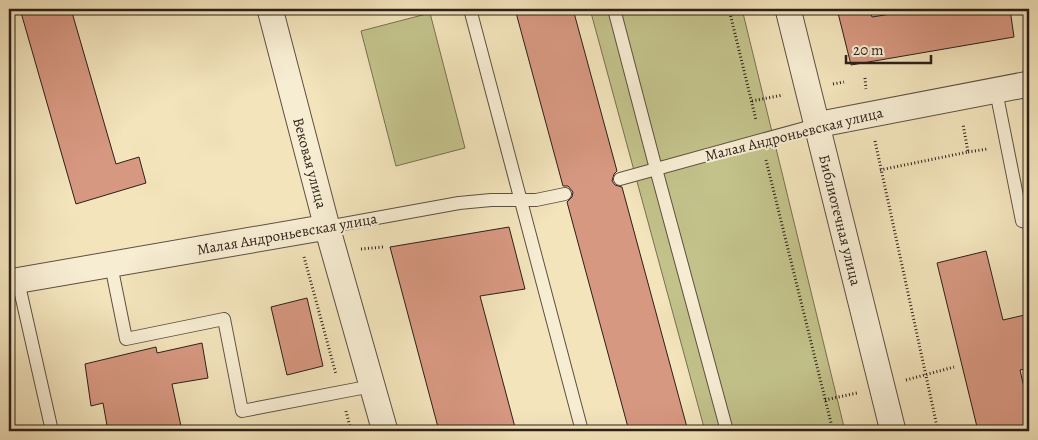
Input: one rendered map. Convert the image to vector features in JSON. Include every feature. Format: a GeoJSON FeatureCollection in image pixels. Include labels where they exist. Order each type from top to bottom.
{"type":"FeatureCollection","features":[{"type":"Feature","properties":{"kind":"street","name":"Вековая улица"},"geometry":{"type":"LineString","coordinates":[[270,9],[327,227],[385,431]]}},
{"type":"Feature","properties":{"kind":"street","name":"Библиотечная улица"},"geometry":{"type":"LineString","coordinates":[[788,9],[893,431]]}},
{"type":"Feature","properties":{"kind":"street","name":"Малая Андроньевская улица"},"geometry":{"type":"LineString","coordinates":[[816,125],[1029,84]]}},
{"type":"Feature","properties":{"kind":"street","name":"Малая Андроньевская улица"},"geometry":{"type":"LineString","coordinates":[[13,282],[327,227]]}},
{"type":"Feature","properties":{"kind":"lane"},"geometry":{"type":"LineString","coordinates":[[470,9],[582,431]]}},
{"type":"Feature","properties":{"kind":"lane"},"geometry":{"type":"LineString","coordinates":[[614,9],[727,431]]}},
{"type":"Feature","properties":{"kind":"lane"},"geometry":{"type":"LineString","coordinates":[[996,91],[1022,221],[1029,224]]}},
{"type":"Feature","properties":{"kind":"lane","name":"Малая Андроньевская улица"},"geometry":{"type":"LineString","coordinates":[[620,179],[816,125]]}},
{"type":"Feature","properties":{"kind":"lane","name":"Малая Андроньевская улица"},"geometry":{"type":"LineString","coordinates":[[327,227],[459,203],[491,200],[536,200],[565,194]]}},
{"type":"Feature","properties":{"kind":"lane"},"geometry":{"type":"LineString","coordinates":[[111,264],[126,339],[224,319],[242,411],[372,386]]}},
{"type":"Feature","properties":{"kind":"lane"},"geometry":{"type":"LineString","coordinates":[[13,282],[52,431]]}},
{"type":"Feature","properties":{"kind":"path"},"geometry":{"type":"LineString","coordinates":[[729,9],[833,431]]}},
{"type":"Feature","properties":{"kind":"path"},"geometry":{"type":"LineString","coordinates":[[880,170],[968,152],[961,116]]}},
{"type":"Feature","properties":{"kind":"path"},"geometry":{"type":"LineString","coordinates":[[873,132],[938,431]]}},
{"type":"Feature","properties":{"kind":"path"},"geometry":{"type":"LineString","coordinates":[[303,256],[351,431]]}},
{"type":"Feature","properties":{"kind":"shaded area"},"geometry":{"type":"Polygon","coordinates":[[[590,9],[742,9],[845,431],[705,431],[590,9]]]}},
{"type":"Feature","properties":{"kind":"shaded area"},"geometry":{"type":"Polygon","coordinates":[[[430,13],[465,148],[396,166],[361,31],[430,13]]]}},
{"type":"Feature","properties":{"kind":"building"},"geometry":{"type":"Polygon","coordinates":[[[20,9],[71,9],[116,164],[139,157],[146,183],[76,204],[20,9]]]}},
{"type":"Feature","properties":{"kind":"building"},"geometry":{"type":"Polygon","coordinates":[[[515,9],[573,9],[617,171],[612,181],[615,185],[622,187],[688,431],[629,431],[567,202],[572,197],[573,192],[568,186],[563,186],[515,9]]]}},
{"type":"Feature","properties":{"kind":"building"},"geometry":{"type":"Polygon","coordinates":[[[837,9],[869,9],[872,17],[922,9],[1010,9],[1014,37],[851,65],[837,9]]]}},
{"type":"Feature","properties":{"kind":"building"},"geometry":{"type":"Polygon","coordinates":[[[509,227],[525,289],[480,296],[516,431],[439,431],[390,247],[509,227]]]}},
{"type":"Feature","properties":{"kind":"building"},"geometry":{"type":"Polygon","coordinates":[[[986,251],[1003,320],[1029,314],[1029,368],[1020,370],[1029,409],[1029,431],[978,431],[937,263],[986,251]]]}},
{"type":"Feature","properties":{"kind":"building"},"geometry":{"type":"Polygon","coordinates":[[[307,298],[323,366],[287,375],[271,307],[307,298]]]}},
{"type":"Feature","properties":{"kind":"building"},"geometry":{"type":"Polygon","coordinates":[[[202,343],[208,378],[172,384],[182,431],[108,431],[103,403],[91,406],[85,364],[156,347],[157,353],[202,343]]]}}]}
